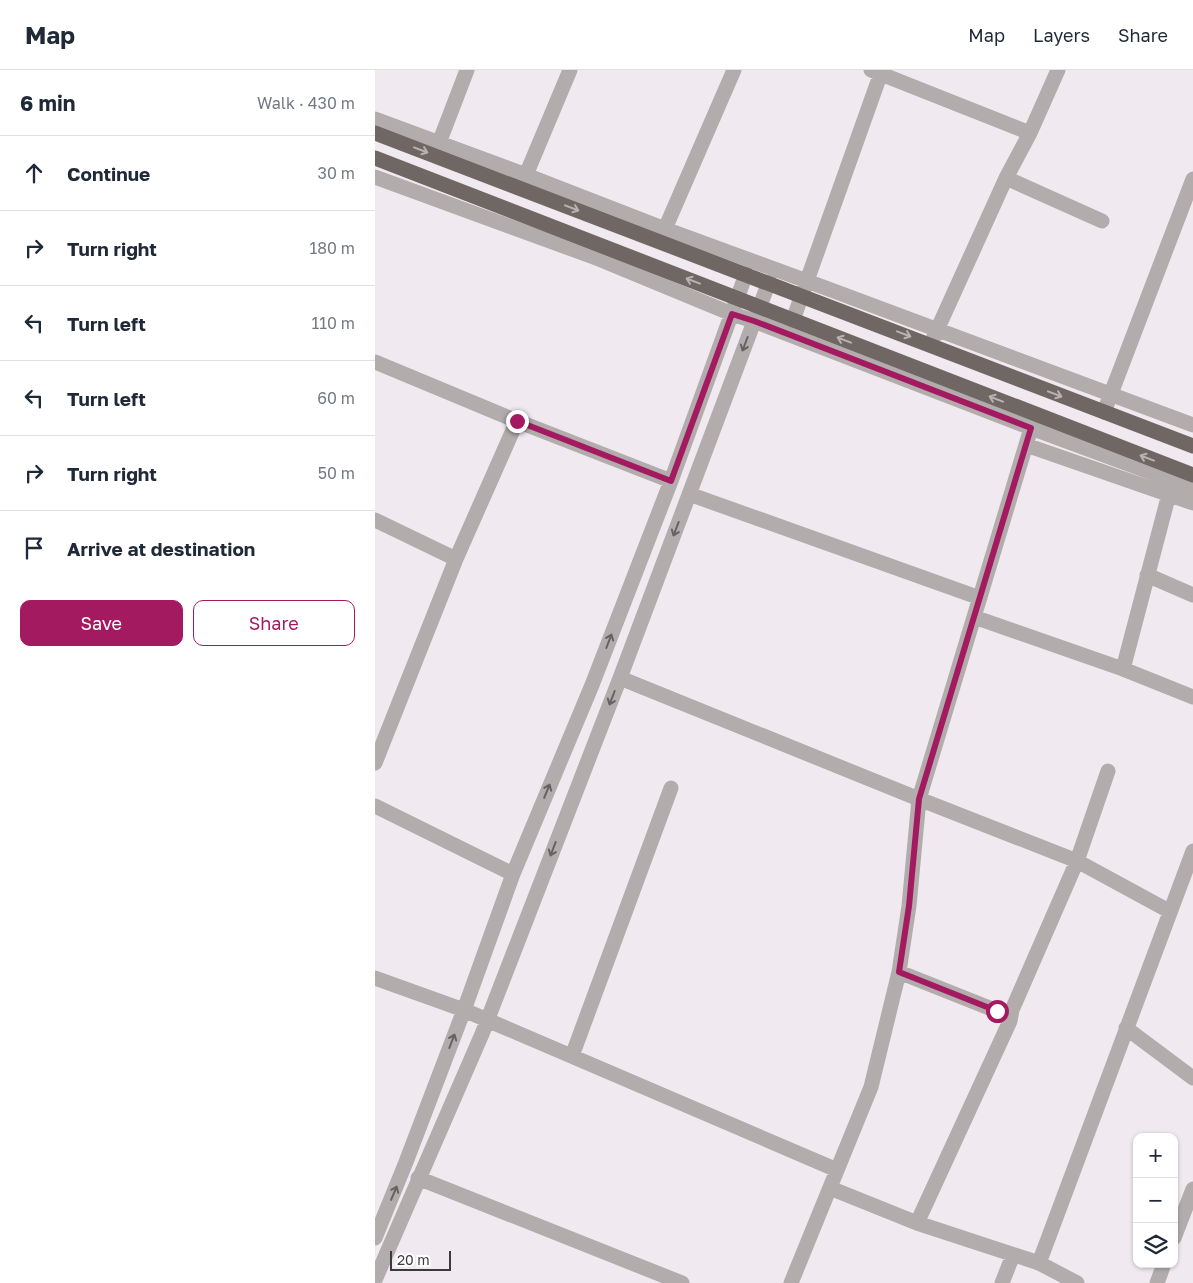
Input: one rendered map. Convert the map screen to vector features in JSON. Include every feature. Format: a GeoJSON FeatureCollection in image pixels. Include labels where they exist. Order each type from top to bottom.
{"type":"FeatureCollection","features":[{"type":"Feature","properties":{"kind":"highway"},"geometry":{"type":"LineString","coordinates":[[375,133],[523,181],[662,235],[746,274],[769,282],[805,288],[931,345],[1193,446]]}},
{"type":"Feature","properties":{"kind":"highway"},"geometry":{"type":"LineString","coordinates":[[375,158],[759,306],[1033,421],[1193,475]]}},
{"type":"Feature","properties":{"kind":"street"},"geometry":{"type":"LineString","coordinates":[[439,142],[467,70]]}},
{"type":"Feature","properties":{"kind":"street"},"geometry":{"type":"LineString","coordinates":[[375,119],[439,142],[523,181],[571,70]]}},
{"type":"Feature","properties":{"kind":"street"},"geometry":{"type":"LineString","coordinates":[[734,70],[662,235],[805,288],[937,330],[1193,425]]}},
{"type":"Feature","properties":{"kind":"street"},"geometry":{"type":"LineString","coordinates":[[931,345],[1006,178],[1030,133],[1059,70]]}},
{"type":"Feature","properties":{"kind":"street"},"geometry":{"type":"LineString","coordinates":[[793,320],[878,71],[1030,133]]}},
{"type":"Feature","properties":{"kind":"street"},"geometry":{"type":"LineString","coordinates":[[375,177],[599,260],[732,314],[1033,421],[1193,488]]}},
{"type":"Feature","properties":{"kind":"street"},"geometry":{"type":"LineString","coordinates":[[1006,178],[1102,221]]}},
{"type":"Feature","properties":{"kind":"street"},"geometry":{"type":"LineString","coordinates":[[1104,412],[1193,179]]}},
{"type":"Feature","properties":{"kind":"street"},"geometry":{"type":"LineString","coordinates":[[375,1238],[407,1162],[465,1010],[513,874],[591,685],[671,481],[746,274]]}},
{"type":"Feature","properties":{"kind":"street"},"geometry":{"type":"LineString","coordinates":[[375,1280],[487,1019],[769,282]]}},
{"type":"Feature","properties":{"kind":"street"},"geometry":{"type":"LineString","coordinates":[[375,362],[517,421],[671,481]]}},
{"type":"Feature","properties":{"kind":"street"},"geometry":{"type":"LineString","coordinates":[[375,763],[456,558],[517,421]]}},
{"type":"Feature","properties":{"kind":"street"},"geometry":{"type":"LineString","coordinates":[[791,1283],[871,1087],[899,972],[909,906],[919,799],[1033,421]]}},
{"type":"Feature","properties":{"kind":"street"},"geometry":{"type":"LineString","coordinates":[[1026,445],[1193,503]]}},
{"type":"Feature","properties":{"kind":"street"},"geometry":{"type":"LineString","coordinates":[[689,494],[980,598]]}},
{"type":"Feature","properties":{"kind":"street"},"geometry":{"type":"LineString","coordinates":[[1123,669],[1169,494]]}},
{"type":"Feature","properties":{"kind":"street"},"geometry":{"type":"LineString","coordinates":[[375,520],[456,558]]}},
{"type":"Feature","properties":{"kind":"street"},"geometry":{"type":"LineString","coordinates":[[1147,575],[1193,595]]}},
{"type":"Feature","properties":{"kind":"street"},"geometry":{"type":"LineString","coordinates":[[974,617],[1123,669],[1193,697]]}},
{"type":"Feature","properties":{"kind":"street"},"geometry":{"type":"LineString","coordinates":[[619,678],[919,799],[1077,860],[1169,911]]}},
{"type":"Feature","properties":{"kind":"street"},"geometry":{"type":"LineString","coordinates":[[917,1223],[1010,1021],[1012,1010],[1077,860],[1108,770]]}},
{"type":"Feature","properties":{"kind":"street"},"geometry":{"type":"LineString","coordinates":[[572,1056],[671,788]]}},
{"type":"Feature","properties":{"kind":"street"},"geometry":{"type":"LineString","coordinates":[[375,806],[513,874]]}},
{"type":"Feature","properties":{"kind":"street"},"geometry":{"type":"LineString","coordinates":[[1039,1263],[1193,851]]}},
{"type":"Feature","properties":{"kind":"street"},"geometry":{"type":"LineString","coordinates":[[899,972],[997,1011],[1010,1021]]}},
{"type":"Feature","properties":{"kind":"street"},"geometry":{"type":"LineString","coordinates":[[375,978],[487,1019],[837,1170]]}},
{"type":"Feature","properties":{"kind":"street"},"geometry":{"type":"LineString","coordinates":[[1126,1028],[1193,1078]]}},
{"type":"Feature","properties":{"kind":"street"},"geometry":{"type":"LineString","coordinates":[[419,1178],[683,1283]]}},
{"type":"Feature","properties":{"kind":"street"},"geometry":{"type":"LineString","coordinates":[[830,1188],[917,1223],[1039,1263],[1077,1283]]}},
{"type":"Feature","properties":{"kind":"street"},"geometry":{"type":"LineString","coordinates":[[1178,1228],[1193,1189]]}},
{"type":"Feature","properties":{"kind":"street"},"geometry":{"type":"LineString","coordinates":[[1002,1283],[1013,1255]]}},
{"type":"Feature","properties":{"kind":"street"},"geometry":{"type":"LineString","coordinates":[[1157,1283],[1163,1268]]}},
{"type":"Feature","properties":{"kind":"route"},"geometry":{"type":"LineString","coordinates":[[517,421],[671,481],[732,314],[1031,428],[919,799],[909,906],[899,972],[997,1011]]}}]}
